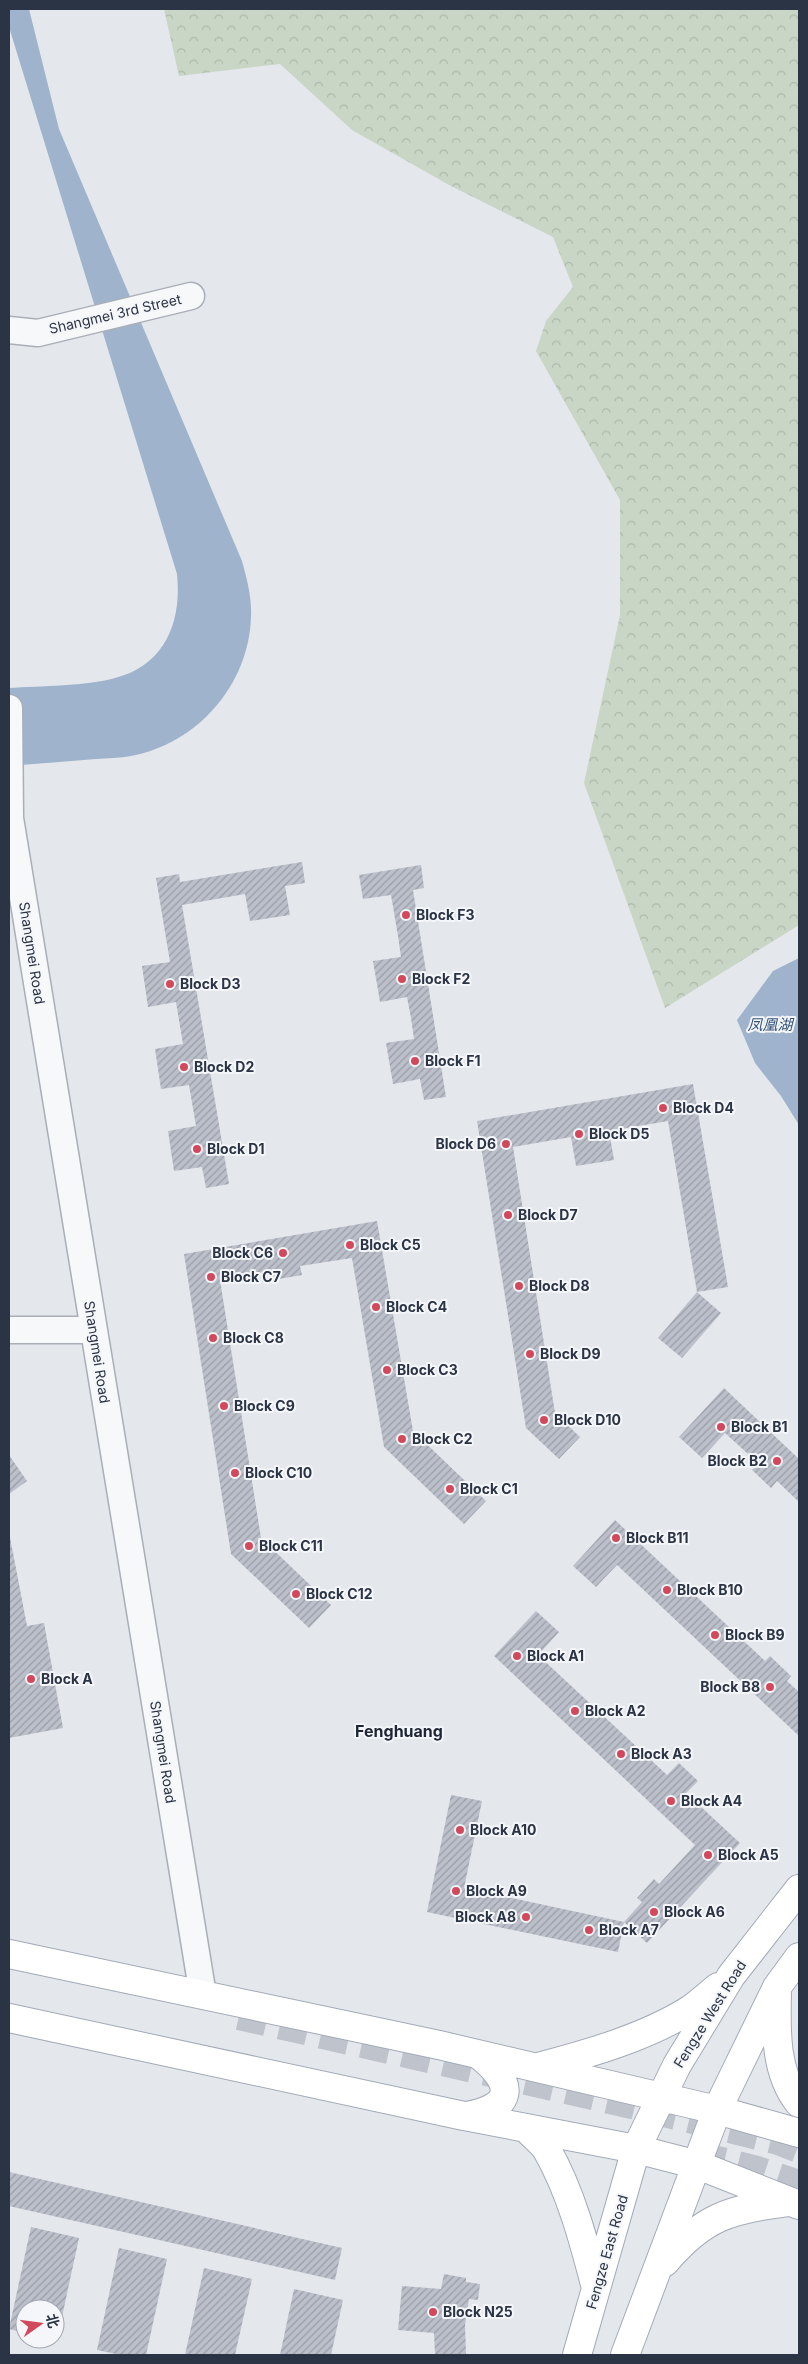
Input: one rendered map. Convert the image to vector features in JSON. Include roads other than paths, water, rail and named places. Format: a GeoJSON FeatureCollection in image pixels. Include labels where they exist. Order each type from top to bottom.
{"type":"FeatureCollection","features":[{"type":"Feature","properties":{"kind":"main road","name":"Fengze West Road"},"geometry":{"type":"LineString","coordinates":[[636,2149],[677,2065],[731,1976],[799,1889]]}},
{"type":"Feature","properties":{"kind":"main road"},"geometry":{"type":"LineString","coordinates":[[9,1954],[479,2055],[718,2110],[799,2133]]}},
{"type":"Feature","properties":{"kind":"main road"},"geometry":{"type":"LineString","coordinates":[[625,2355],[718,2110],[777,1987],[799,1957]]}},
{"type":"Feature","properties":{"kind":"main road"},"geometry":{"type":"LineString","coordinates":[[534,2068],[585,2054],[659,2026],[692,2008],[731,1976]]}},
{"type":"Feature","properties":{"kind":"main road"},"geometry":{"type":"LineString","coordinates":[[777,1987],[776,2028],[780,2061],[792,2093],[799,2103]]}},
{"type":"Feature","properties":{"kind":"main road"},"geometry":{"type":"LineString","coordinates":[[9,2018],[464,2116],[636,2149],[698,2165],[795,2203]]}},
{"type":"Feature","properties":{"kind":"main road"},"geometry":{"type":"LineString","coordinates":[[464,2116],[495,2108],[503,2099],[505,2091],[502,2081],[492,2065],[479,2055]]}},
{"type":"Feature","properties":{"kind":"main road"},"geometry":{"type":"LineString","coordinates":[[526,2128],[546,2149],[562,2184],[582,2238],[596,2288]]}},
{"type":"Feature","properties":{"kind":"main road","name":"Fengze East Road"},"geometry":{"type":"LineString","coordinates":[[577,2355],[636,2149]]}},
{"type":"Feature","properties":{"kind":"main road"},"geometry":{"type":"LineString","coordinates":[[656,2273],[684,2240],[719,2216],[748,2206],[795,2203]]}},
{"type":"Feature","properties":{"kind":"street","name":"Shangmei 3rd Street"},"geometry":{"type":"LineString","coordinates":[[9,330],[38,333],[192,296]]}},
{"type":"Feature","properties":{"kind":"street","name":"Shangmei Road"},"geometry":{"type":"LineString","coordinates":[[9,708],[10,818],[204,1995]]}},
{"type":"Feature","properties":{"kind":"street"},"geometry":{"type":"LineString","coordinates":[[9,1330],[94,1330]]}},
{"type":"Feature","properties":{"kind":"water"},"geometry":{"type":"Polygon","coordinates":[[[9,9],[29,9],[59,129],[242,561],[249,589],[251,617],[248,642],[241,666],[230,688],[215,708],[197,725],[177,739],[155,749],[131,756],[9,766],[9,688],[91,683],[132,672],[158,652],[167,639],[173,625],[178,592],[177,574],[9,27],[9,9]]]}},
{"type":"Feature","properties":{"kind":"water","name":"凤凰湖"},"geometry":{"type":"Polygon","coordinates":[[[799,958],[799,1125],[781,1096],[755,1063],[737,1020],[773,971],[799,958]]]}},
{"type":"Feature","properties":{"kind":"tunnel"},"geometry":{"type":"LineString","coordinates":[[239,2016],[632,2105],[778,2141],[799,2149]]}},
{"type":"Feature","properties":{"kind":"tunnel"},"geometry":{"type":"LineString","coordinates":[[697,2155],[754,2169],[799,2184]]}},
{"type":"Feature","properties":{"kind":"place","name":"Block F3"},"geometry":{"type":"Point","coordinates":[406,915]}},
{"type":"Feature","properties":{"kind":"place","name":"Block F2"},"geometry":{"type":"Point","coordinates":[402,979]}},
{"type":"Feature","properties":{"kind":"place","name":"Block D3"},"geometry":{"type":"Point","coordinates":[170,984]}},
{"type":"Feature","properties":{"kind":"place","name":"Block F1"},"geometry":{"type":"Point","coordinates":[415,1061]}},
{"type":"Feature","properties":{"kind":"place","name":"Block D2"},"geometry":{"type":"Point","coordinates":[184,1067]}},
{"type":"Feature","properties":{"kind":"place","name":"Block D4"},"geometry":{"type":"Point","coordinates":[663,1108]}},
{"type":"Feature","properties":{"kind":"place","name":"Block D5"},"geometry":{"type":"Point","coordinates":[579,1134]}},
{"type":"Feature","properties":{"kind":"place","name":"Block D6"},"geometry":{"type":"Point","coordinates":[506,1144]}},
{"type":"Feature","properties":{"kind":"place","name":"Block D1"},"geometry":{"type":"Point","coordinates":[197,1149]}},
{"type":"Feature","properties":{"kind":"place","name":"Block D7"},"geometry":{"type":"Point","coordinates":[508,1215]}},
{"type":"Feature","properties":{"kind":"place","name":"Block C5"},"geometry":{"type":"Point","coordinates":[350,1245]}},
{"type":"Feature","properties":{"kind":"place","name":"Block C6"},"geometry":{"type":"Point","coordinates":[283,1253]}},
{"type":"Feature","properties":{"kind":"place","name":"Block C7"},"geometry":{"type":"Point","coordinates":[211,1277]}},
{"type":"Feature","properties":{"kind":"place","name":"Block D8"},"geometry":{"type":"Point","coordinates":[519,1286]}},
{"type":"Feature","properties":{"kind":"place","name":"Block C4"},"geometry":{"type":"Point","coordinates":[376,1307]}},
{"type":"Feature","properties":{"kind":"place","name":"Block C8"},"geometry":{"type":"Point","coordinates":[213,1338]}},
{"type":"Feature","properties":{"kind":"place","name":"Block D9"},"geometry":{"type":"Point","coordinates":[530,1354]}},
{"type":"Feature","properties":{"kind":"place","name":"Block C3"},"geometry":{"type":"Point","coordinates":[387,1370]}},
{"type":"Feature","properties":{"kind":"place","name":"Block C9"},"geometry":{"type":"Point","coordinates":[224,1406]}},
{"type":"Feature","properties":{"kind":"place","name":"Block D10"},"geometry":{"type":"Point","coordinates":[544,1420]}},
{"type":"Feature","properties":{"kind":"place","name":"Block B1"},"geometry":{"type":"Point","coordinates":[721,1427]}},
{"type":"Feature","properties":{"kind":"place","name":"Block C2"},"geometry":{"type":"Point","coordinates":[402,1439]}},
{"type":"Feature","properties":{"kind":"place","name":"Block B2"},"geometry":{"type":"Point","coordinates":[777,1461]}},
{"type":"Feature","properties":{"kind":"place","name":"Block C10"},"geometry":{"type":"Point","coordinates":[235,1473]}},
{"type":"Feature","properties":{"kind":"place","name":"Block C1"},"geometry":{"type":"Point","coordinates":[450,1489]}},
{"type":"Feature","properties":{"kind":"place","name":"Block B11"},"geometry":{"type":"Point","coordinates":[616,1538]}},
{"type":"Feature","properties":{"kind":"place","name":"Block C11"},"geometry":{"type":"Point","coordinates":[249,1546]}},
{"type":"Feature","properties":{"kind":"place","name":"Block B10"},"geometry":{"type":"Point","coordinates":[667,1590]}},
{"type":"Feature","properties":{"kind":"place","name":"Block C12"},"geometry":{"type":"Point","coordinates":[296,1594]}},
{"type":"Feature","properties":{"kind":"place","name":"Block B9"},"geometry":{"type":"Point","coordinates":[715,1635]}},
{"type":"Feature","properties":{"kind":"place","name":"Block A1"},"geometry":{"type":"Point","coordinates":[517,1656]}},
{"type":"Feature","properties":{"kind":"place","name":"Block A"},"geometry":{"type":"Point","coordinates":[31,1679]}},
{"type":"Feature","properties":{"kind":"place","name":"Block B8"},"geometry":{"type":"Point","coordinates":[770,1687]}},
{"type":"Feature","properties":{"kind":"place","name":"Block A2"},"geometry":{"type":"Point","coordinates":[575,1711]}},
{"type":"Feature","properties":{"kind":"place","name":"Block A3"},"geometry":{"type":"Point","coordinates":[621,1754]}},
{"type":"Feature","properties":{"kind":"place","name":"Block A4"},"geometry":{"type":"Point","coordinates":[671,1801]}},
{"type":"Feature","properties":{"kind":"place","name":"Block A10"},"geometry":{"type":"Point","coordinates":[460,1830]}},
{"type":"Feature","properties":{"kind":"place","name":"Block A5"},"geometry":{"type":"Point","coordinates":[708,1855]}},
{"type":"Feature","properties":{"kind":"place","name":"Block A9"},"geometry":{"type":"Point","coordinates":[456,1891]}},
{"type":"Feature","properties":{"kind":"place","name":"Block A6"},"geometry":{"type":"Point","coordinates":[654,1912]}},
{"type":"Feature","properties":{"kind":"place","name":"Block A8"},"geometry":{"type":"Point","coordinates":[526,1917]}},
{"type":"Feature","properties":{"kind":"place","name":"Block A7"},"geometry":{"type":"Point","coordinates":[589,1930]}},
{"type":"Feature","properties":{"kind":"place","name":"Block N25"},"geometry":{"type":"Point","coordinates":[433,2312]}},
{"type":"Feature","properties":{"kind":"district","name":"Fenghuang"},"geometry":{"type":"Point","coordinates":[399,1731]}}]}
